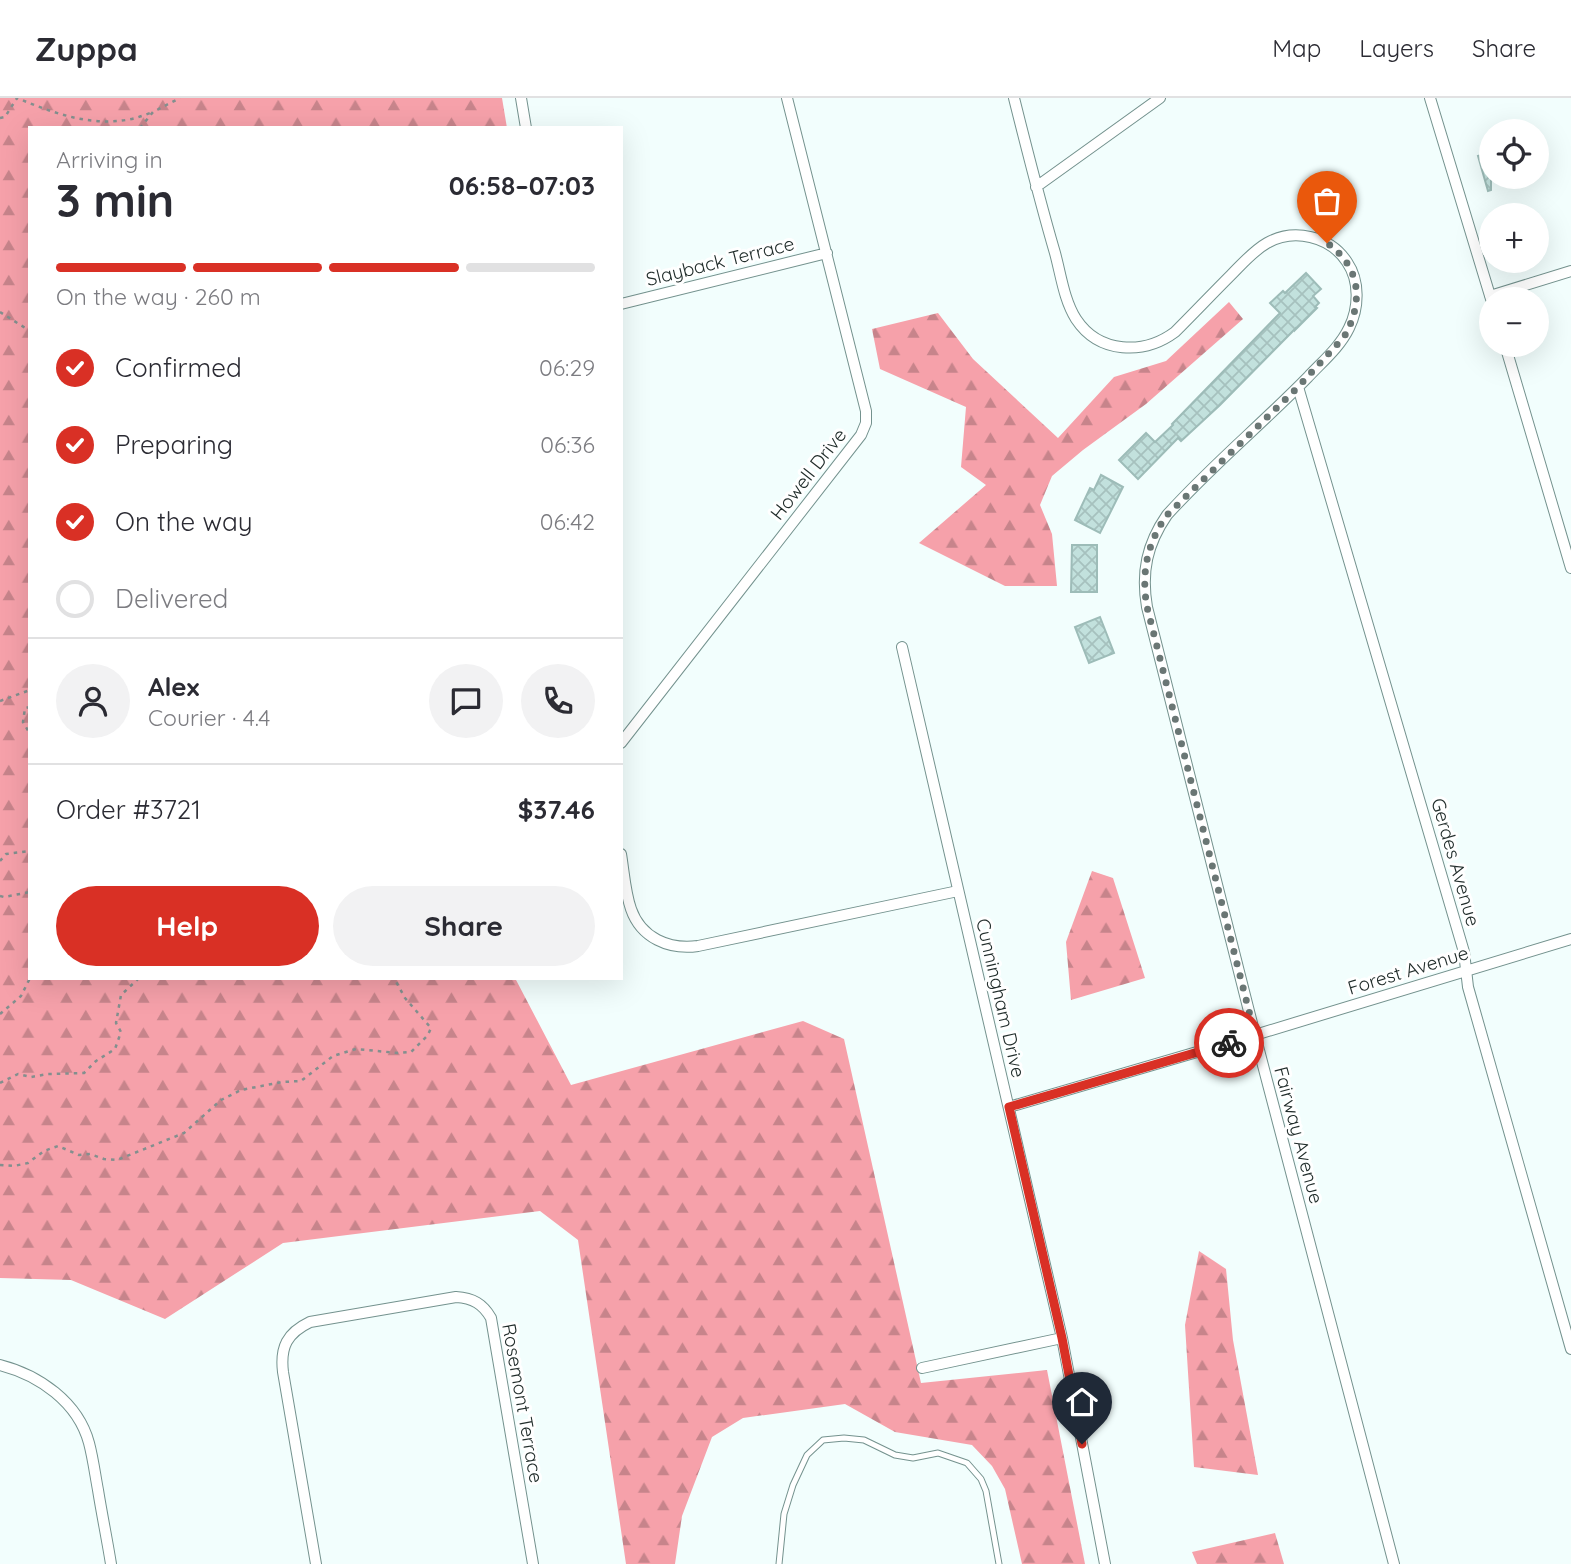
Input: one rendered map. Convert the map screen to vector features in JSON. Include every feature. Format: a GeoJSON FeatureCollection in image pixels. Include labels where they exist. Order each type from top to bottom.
{"type":"FeatureCollection","features":[{"type":"Feature","properties":{"kind":"street"},"geometry":{"type":"LineString","coordinates":[[521,98],[526,126]]}},
{"type":"Feature","properties":{"kind":"street","name":"Howell Drive"},"geometry":{"type":"LineString","coordinates":[[623,740],[864,429],[866,411],[787,98]]}},
{"type":"Feature","properties":{"kind":"street","name":"Fairway Avenue"},"geometry":{"type":"LineString","coordinates":[[1014,98],[1071,310],[1091,335],[1122,348],[1145,347],[1166,339],[1255,251],[1284,236],[1306,236],[1327,243],[1344,257],[1354,276],[1356,297],[1353,318],[1344,337],[1298,387],[1167,515],[1149,550],[1144,579],[1147,607],[1255,1035],[1394,1564]]}},
{"type":"Feature","properties":{"kind":"street"},"geometry":{"type":"LineString","coordinates":[[1036,187],[1160,98]]}},
{"type":"Feature","properties":{"kind":"street"},"geometry":{"type":"LineString","coordinates":[[1430,98],[1488,287]]}},
{"type":"Feature","properties":{"kind":"street","name":"Slayback Terrace"},"geometry":{"type":"LineString","coordinates":[[623,304],[827,253]]}},
{"type":"Feature","properties":{"kind":"street"},"geometry":{"type":"LineString","coordinates":[[1524,287],[1571,271]]}},
{"type":"Feature","properties":{"kind":"street"},"geometry":{"type":"LineString","coordinates":[[1509,357],[1571,568]]}},
{"type":"Feature","properties":{"kind":"street","name":"Gerdes Avenue"},"geometry":{"type":"LineString","coordinates":[[1298,387],[1464,952],[1468,987],[1571,1349]]}},
{"type":"Feature","properties":{"kind":"street","name":"Cunningham Drive"},"geometry":{"type":"LineString","coordinates":[[902,647],[1062,1338],[1105,1564]]}},
{"type":"Feature","properties":{"kind":"street"},"geometry":{"type":"LineString","coordinates":[[623,866],[629,901],[637,921],[660,942],[679,947],[698,946],[958,891]]}},
{"type":"Feature","properties":{"kind":"street","name":"Forest Avenue"},"geometry":{"type":"LineString","coordinates":[[1009,1107],[1571,939]]}},
{"type":"Feature","properties":{"kind":"street","name":"Rosemont Terrace"},"geometry":{"type":"LineString","coordinates":[[316,1564],[281,1360],[289,1336],[310,1322],[467,1297],[486,1309],[491,1318],[533,1564]]}},
{"type":"Feature","properties":{"kind":"street"},"geometry":{"type":"LineString","coordinates":[[922,1368],[1062,1338]]}},
{"type":"Feature","properties":{"kind":"street"},"geometry":{"type":"LineString","coordinates":[[0,1365],[23,1372],[44,1384],[63,1400],[78,1419],[89,1441],[111,1564]]}},
{"type":"Feature","properties":{"kind":"lane"},"geometry":{"type":"LineString","coordinates":[[779,1564],[784,1514],[793,1485],[807,1455],[823,1440],[844,1438],[864,1440],[895,1455],[913,1458],[938,1453],[967,1463],[981,1479],[986,1491],[999,1564]]}},
{"type":"Feature","properties":{"kind":"path"},"geometry":{"type":"LineString","coordinates":[[0,118],[5,117],[17,98],[49,111],[89,121],[126,120],[153,112],[180,98]]}},
{"type":"Feature","properties":{"kind":"path"},"geometry":{"type":"LineString","coordinates":[[142,126],[153,112]]}},
{"type":"Feature","properties":{"kind":"path"},"geometry":{"type":"LineString","coordinates":[[0,312],[28,330]]}},
{"type":"Feature","properties":{"kind":"path"},"geometry":{"type":"LineString","coordinates":[[0,701],[28,691]]}},
{"type":"Feature","properties":{"kind":"path"},"geometry":{"type":"LineString","coordinates":[[28,707],[25,708],[23,722],[28,731]]}},
{"type":"Feature","properties":{"kind":"path"},"geometry":{"type":"LineString","coordinates":[[0,861],[6,854],[28,851]]}},
{"type":"Feature","properties":{"kind":"path"},"geometry":{"type":"LineString","coordinates":[[0,896],[28,892]]}},
{"type":"Feature","properties":{"kind":"path"},"geometry":{"type":"LineString","coordinates":[[0,1014],[21,996],[29,980]]}},
{"type":"Feature","properties":{"kind":"path"},"geometry":{"type":"LineString","coordinates":[[0,1083],[18,1074],[31,1077],[84,1073],[114,1049],[121,1032],[117,1023],[121,995],[137,980]]}},
{"type":"Feature","properties":{"kind":"path"},"geometry":{"type":"LineString","coordinates":[[0,1165],[28,1163],[44,1151],[58,1146],[79,1155],[90,1154],[117,1160],[184,1133],[221,1100],[241,1090],[301,1081],[333,1056],[356,1049],[411,1052],[428,1035],[431,1028],[405,998],[395,980]]}},
{"type":"Feature","properties":{"kind":"green space"},"geometry":{"type":"Polygon","coordinates":[[[0,98],[502,98],[507,126],[28,126],[28,980],[516,980],[571,1085],[803,1021],[844,1039],[921,1383],[1047,1370],[1085,1564],[1022,1564],[1005,1489],[992,1466],[972,1445],[895,1432],[845,1404],[743,1418],[712,1437],[682,1516],[675,1564],[626,1564],[578,1240],[540,1211],[283,1243],[165,1319],[71,1280],[0,1278],[0,98]]]}},
{"type":"Feature","properties":{"kind":"green space"},"geometry":{"type":"Polygon","coordinates":[[[1229,302],[1243,319],[1146,404],[1052,476],[1040,505],[1052,534],[1057,586],[1005,586],[919,543],[986,485],[961,467],[966,407],[880,369],[872,329],[938,313],[973,359],[1058,438],[1114,377],[1166,361],[1229,302]]]}},
{"type":"Feature","properties":{"kind":"green space"},"geometry":{"type":"Polygon","coordinates":[[[1092,871],[1113,878],[1145,978],[1071,1000],[1066,942],[1092,871]]]}},
{"type":"Feature","properties":{"kind":"green space"},"geometry":{"type":"Polygon","coordinates":[[[1199,1251],[1226,1269],[1233,1340],[1258,1475],[1194,1467],[1185,1325],[1199,1251]]]}},
{"type":"Feature","properties":{"kind":"green space"},"geometry":{"type":"Polygon","coordinates":[[[1275,1533],[1284,1564],[1197,1564],[1192,1552],[1275,1533]]]}},
{"type":"Feature","properties":{"kind":"building"},"geometry":{"type":"Polygon","coordinates":[[[1306,273],[1321,289],[1313,296],[1319,303],[1315,307],[1317,308],[1220,405],[1181,441],[1178,438],[1138,479],[1119,460],[1146,433],[1155,442],[1173,425],[1280,313],[1270,303],[1306,273]]]}},
{"type":"Feature","properties":{"kind":"building"},"geometry":{"type":"Polygon","coordinates":[[[1101,475],[1123,487],[1100,533],[1075,520],[1090,488],[1094,490],[1101,475]]]}},
{"type":"Feature","properties":{"kind":"building"},"geometry":{"type":"Polygon","coordinates":[[[1072,545],[1097,545],[1097,592],[1071,592],[1072,545]]]}},
{"type":"Feature","properties":{"kind":"building"},"geometry":{"type":"Polygon","coordinates":[[[1100,617],[1114,653],[1089,663],[1075,627],[1100,617]]]}},
{"type":"Feature","properties":{"kind":"way so far"},"geometry":{"type":"LineString","coordinates":[[1229,1043],[1255,1035],[1147,607],[1144,593],[1145,564],[1153,538],[1167,515],[1298,387],[1337,346],[1350,328],[1356,307],[1354,276],[1344,257],[1327,243]]}},
{"type":"Feature","properties":{"kind":"route"},"geometry":{"type":"LineString","coordinates":[[1082,1444],[1062,1338],[1009,1107],[1229,1043]]}}]}
